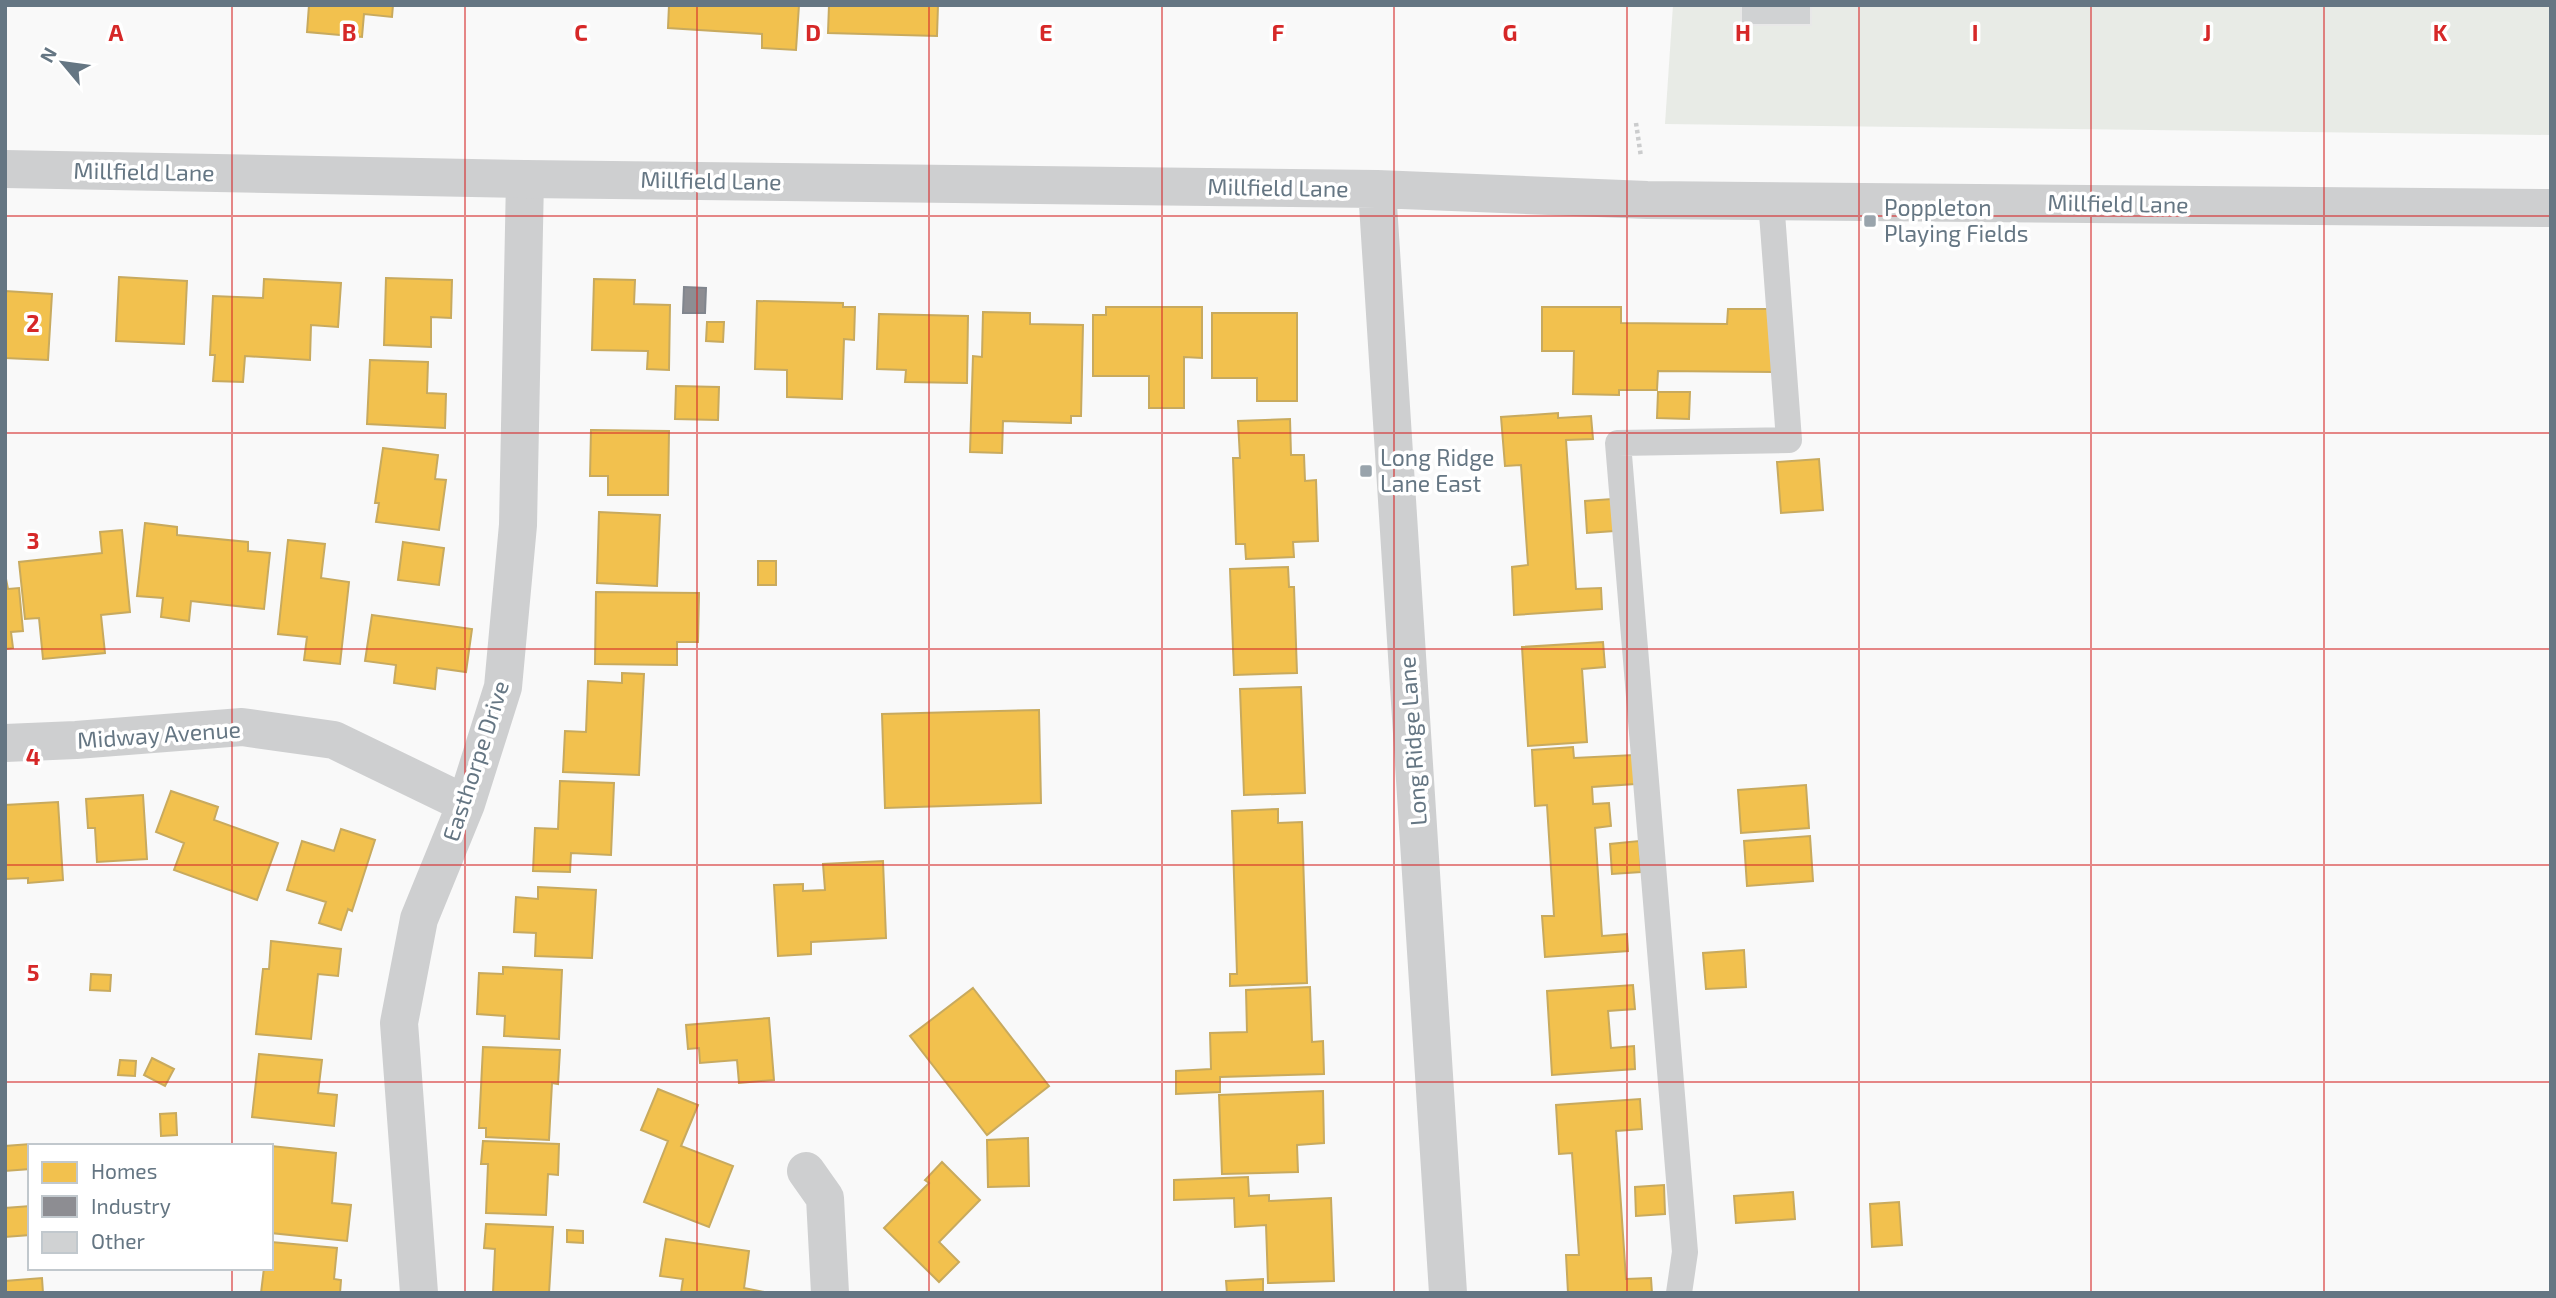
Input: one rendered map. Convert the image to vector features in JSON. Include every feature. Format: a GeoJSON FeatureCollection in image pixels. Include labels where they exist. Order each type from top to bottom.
{"type":"FeatureCollection","features":[{"type":"Feature","properties":{"kind":"street","name":"Millfield Lane"},"geometry":{"type":"LineString","coordinates":[[5,169],[524,179],[1377,189],[1647,200],[2551,208]]}},
{"type":"Feature","properties":{"kind":"street","name":"Easthorpe Drive"},"geometry":{"type":"LineString","coordinates":[[419,1293],[399,1023],[419,919],[466,804],[503,687],[517,525],[524,179]]}},
{"type":"Feature","properties":{"kind":"street","name":"Long Ridge Lane"},"geometry":{"type":"LineString","coordinates":[[1377,189],[1448,1293]]}},
{"type":"Feature","properties":{"kind":"street","name":"Midway Avenue"},"geometry":{"type":"LineString","coordinates":[[5,743],[242,727],[334,740],[466,804]]}},
{"type":"Feature","properties":{"kind":"street"},"geometry":{"type":"LineString","coordinates":[[806,1171],[825,1198],[830,1293]]}},
{"type":"Feature","properties":{"kind":"lane"},"geometry":{"type":"LineString","coordinates":[[1679,1293],[1685,1252],[1618,443],[1789,440],[1771,200]]}},
{"type":"Feature","properties":{"kind":"shaded area"},"geometry":{"type":"Polygon","coordinates":[[[1673,5],[2551,5],[2551,135],[1665,124],[1673,5]]]}},
{"type":"Feature","properties":{"kind":"building: Homes"},"geometry":{"type":"Polygon","coordinates":[[[309,5],[393,5],[392,17],[364,14],[362,37],[307,32],[309,5]]]}},
{"type":"Feature","properties":{"kind":"building: Homes"},"geometry":{"type":"Polygon","coordinates":[[[669,5],[799,5],[796,50],[762,48],[762,34],[668,28],[669,5]]]}},
{"type":"Feature","properties":{"kind":"building: Homes"},"geometry":{"type":"Polygon","coordinates":[[[829,5],[938,5],[937,36],[828,33],[829,5]]]}},
{"type":"Feature","properties":{"kind":"building: Homes"},"geometry":{"type":"Polygon","coordinates":[[[119,277],[187,281],[184,344],[116,341],[119,277]]]}},
{"type":"Feature","properties":{"kind":"building: Homes"},"geometry":{"type":"Polygon","coordinates":[[[386,278],[452,280],[451,318],[431,317],[431,347],[384,345],[386,278]]]}},
{"type":"Feature","properties":{"kind":"building: Homes"},"geometry":{"type":"Polygon","coordinates":[[[264,279],[341,283],[338,327],[311,325],[310,360],[245,356],[243,382],[213,381],[215,355],[210,355],[213,296],[263,298],[264,279]]]}},
{"type":"Feature","properties":{"kind":"building: Homes"},"geometry":{"type":"Polygon","coordinates":[[[594,279],[635,280],[634,304],[670,305],[669,370],[647,369],[648,351],[592,350],[594,279]]]}},
{"type":"Feature","properties":{"kind":"building: Homes"},"geometry":{"type":"Polygon","coordinates":[[[5,291],[52,294],[48,360],[5,358],[5,291]]]}},
{"type":"Feature","properties":{"kind":"building: Homes"},"geometry":{"type":"Polygon","coordinates":[[[757,301],[843,303],[843,307],[855,307],[854,340],[844,339],[842,399],[787,397],[787,370],[755,369],[757,301]]]}},
{"type":"Feature","properties":{"kind":"building: Homes"},"geometry":{"type":"Polygon","coordinates":[[[1106,307],[1202,307],[1202,358],[1184,357],[1184,408],[1149,408],[1149,376],[1093,376],[1093,315],[1106,315],[1106,307]]]}},
{"type":"Feature","properties":{"kind":"building: Homes"},"geometry":{"type":"Polygon","coordinates":[[[1542,307],[1621,307],[1621,323],[1727,324],[1728,309],[1775,309],[1774,372],[1658,371],[1657,390],[1619,390],[1619,395],[1573,394],[1574,351],[1542,351],[1542,307]]]}},
{"type":"Feature","properties":{"kind":"building: Homes"},"geometry":{"type":"Polygon","coordinates":[[[983,312],[1030,313],[1030,324],[1083,325],[1081,416],[1071,416],[1071,423],[1003,421],[1002,453],[970,452],[973,356],[982,357],[983,312]]]}},
{"type":"Feature","properties":{"kind":"building: Homes"},"geometry":{"type":"Polygon","coordinates":[[[1212,313],[1297,313],[1297,401],[1257,401],[1257,378],[1212,378],[1212,313]]]}},
{"type":"Feature","properties":{"kind":"building: Homes"},"geometry":{"type":"Polygon","coordinates":[[[879,314],[968,316],[967,383],[905,382],[906,370],[877,369],[879,314]]]}},
{"type":"Feature","properties":{"kind":"building: Homes"},"geometry":{"type":"Polygon","coordinates":[[[707,322],[724,322],[723,342],[706,341],[707,322]]]}},
{"type":"Feature","properties":{"kind":"building: Homes"},"geometry":{"type":"Polygon","coordinates":[[[370,360],[428,362],[427,393],[446,394],[445,428],[367,424],[370,360]]]}},
{"type":"Feature","properties":{"kind":"building: Homes"},"geometry":{"type":"Polygon","coordinates":[[[676,386],[719,387],[718,420],[675,419],[676,386]]]}},
{"type":"Feature","properties":{"kind":"building: Homes"},"geometry":{"type":"Polygon","coordinates":[[[1658,392],[1690,392],[1689,419],[1657,418],[1658,392]]]}},
{"type":"Feature","properties":{"kind":"building: Homes"},"geometry":{"type":"Polygon","coordinates":[[[1558,413],[1558,418],[1591,416],[1593,439],[1566,440],[1576,589],[1601,588],[1602,609],[1514,615],[1512,567],[1528,565],[1521,465],[1505,466],[1501,417],[1558,413]]]}},
{"type":"Feature","properties":{"kind":"building: Homes"},"geometry":{"type":"Polygon","coordinates":[[[1290,419],[1291,455],[1304,455],[1305,481],[1316,480],[1318,541],[1293,542],[1294,557],[1246,559],[1245,544],[1236,544],[1233,458],[1240,458],[1238,421],[1290,419]]]}},
{"type":"Feature","properties":{"kind":"building: Homes"},"geometry":{"type":"Polygon","coordinates":[[[591,430],[669,431],[668,495],[608,495],[608,476],[590,476],[591,430]]]}},
{"type":"Feature","properties":{"kind":"building: Homes"},"geometry":{"type":"Polygon","coordinates":[[[383,448],[438,455],[435,479],[446,480],[439,530],[376,522],[379,503],[375,503],[383,448]]]}},
{"type":"Feature","properties":{"kind":"building: Homes"},"geometry":{"type":"Polygon","coordinates":[[[1819,459],[1823,510],[1781,513],[1777,462],[1819,459]]]}},
{"type":"Feature","properties":{"kind":"building: Homes"},"geometry":{"type":"Polygon","coordinates":[[[1612,499],[1614,531],[1587,533],[1585,501],[1612,499]]]}},
{"type":"Feature","properties":{"kind":"building: Homes"},"geometry":{"type":"Polygon","coordinates":[[[599,512],[660,515],[657,586],[597,583],[599,512]]]}},
{"type":"Feature","properties":{"kind":"building: Homes"},"geometry":{"type":"Polygon","coordinates":[[[145,523],[177,527],[177,535],[248,542],[248,551],[270,553],[264,609],[191,601],[189,621],[161,617],[163,598],[137,596],[145,523]]]}},
{"type":"Feature","properties":{"kind":"building: Homes"},"geometry":{"type":"Polygon","coordinates":[[[122,530],[130,612],[101,615],[105,653],[43,659],[39,618],[25,619],[19,562],[102,553],[100,532],[122,530]]]}},
{"type":"Feature","properties":{"kind":"building: Homes"},"geometry":{"type":"Polygon","coordinates":[[[288,540],[325,544],[321,578],[349,582],[340,664],[304,660],[307,637],[278,634],[288,540]]]}},
{"type":"Feature","properties":{"kind":"building: Homes"},"geometry":{"type":"Polygon","coordinates":[[[403,542],[444,548],[439,585],[398,580],[403,542]]]}},
{"type":"Feature","properties":{"kind":"building: Homes"},"geometry":{"type":"Polygon","coordinates":[[[758,561],[776,561],[776,585],[758,585],[758,561]]]}},
{"type":"Feature","properties":{"kind":"building: Homes"},"geometry":{"type":"Polygon","coordinates":[[[1288,567],[1289,587],[1294,587],[1297,673],[1234,675],[1230,569],[1288,567]]]}},
{"type":"Feature","properties":{"kind":"building: Homes"},"geometry":{"type":"Polygon","coordinates":[[[5,574],[8,589],[19,588],[23,631],[11,632],[13,648],[5,649],[5,574]]]}},
{"type":"Feature","properties":{"kind":"building: Homes"},"geometry":{"type":"Polygon","coordinates":[[[596,592],[699,593],[698,642],[677,642],[677,665],[595,664],[596,592]]]}},
{"type":"Feature","properties":{"kind":"building: Homes"},"geometry":{"type":"Polygon","coordinates":[[[372,615],[472,629],[466,672],[437,668],[435,689],[394,683],[396,665],[365,661],[372,615]]]}},
{"type":"Feature","properties":{"kind":"building: Homes"},"geometry":{"type":"Polygon","coordinates":[[[1603,642],[1605,667],[1582,669],[1587,742],[1528,746],[1522,647],[1603,642]]]}},
{"type":"Feature","properties":{"kind":"building: Homes"},"geometry":{"type":"Polygon","coordinates":[[[622,673],[644,674],[639,775],[563,772],[565,731],[586,732],[588,681],[622,683],[622,673]]]}},
{"type":"Feature","properties":{"kind":"building: Homes"},"geometry":{"type":"Polygon","coordinates":[[[1301,687],[1305,793],[1244,795],[1240,689],[1301,687]]]}},
{"type":"Feature","properties":{"kind":"building: Homes"},"geometry":{"type":"Polygon","coordinates":[[[1039,710],[1041,803],[885,808],[882,714],[1039,710]]]}},
{"type":"Feature","properties":{"kind":"building: Homes"},"geometry":{"type":"Polygon","coordinates":[[[1573,747],[1574,758],[1634,755],[1635,784],[1592,787],[1593,804],[1609,803],[1611,826],[1595,828],[1602,936],[1627,934],[1628,951],[1545,957],[1542,916],[1554,916],[1547,805],[1535,806],[1532,750],[1573,747]]]}},
{"type":"Feature","properties":{"kind":"building: Homes"},"geometry":{"type":"Polygon","coordinates":[[[560,781],[614,783],[611,855],[571,853],[570,872],[533,871],[535,828],[558,829],[560,781]]]}},
{"type":"Feature","properties":{"kind":"building: Homes"},"geometry":{"type":"Polygon","coordinates":[[[1806,785],[1809,828],[1741,833],[1738,790],[1806,785]]]}},
{"type":"Feature","properties":{"kind":"building: Homes"},"geometry":{"type":"Polygon","coordinates":[[[171,791],[218,807],[214,820],[278,843],[257,900],[174,870],[184,843],[156,832],[171,791]]]}},
{"type":"Feature","properties":{"kind":"building: Homes"},"geometry":{"type":"Polygon","coordinates":[[[143,795],[147,859],[97,862],[95,828],[88,828],[86,799],[143,795]]]}},
{"type":"Feature","properties":{"kind":"building: Homes"},"geometry":{"type":"Polygon","coordinates":[[[58,802],[63,880],[28,883],[28,878],[5,879],[5,805],[58,802]]]}},
{"type":"Feature","properties":{"kind":"building: Homes"},"geometry":{"type":"Polygon","coordinates":[[[1278,809],[1278,823],[1302,822],[1307,983],[1230,986],[1230,974],[1237,974],[1232,811],[1278,809]]]}},
{"type":"Feature","properties":{"kind":"building: Homes"},"geometry":{"type":"Polygon","coordinates":[[[341,829],[375,840],[352,911],[348,909],[341,930],[319,923],[326,902],[287,890],[302,841],[334,851],[341,829]]]}},
{"type":"Feature","properties":{"kind":"building: Homes"},"geometry":{"type":"Polygon","coordinates":[[[1810,836],[1813,881],[1747,886],[1744,841],[1810,836]]]}},
{"type":"Feature","properties":{"kind":"building: Homes"},"geometry":{"type":"Polygon","coordinates":[[[1639,841],[1641,872],[1612,874],[1610,844],[1639,841]]]}},
{"type":"Feature","properties":{"kind":"building: Homes"},"geometry":{"type":"Polygon","coordinates":[[[883,861],[886,938],[811,942],[811,954],[778,956],[774,885],[803,884],[803,891],[825,890],[823,864],[883,861]]]}},
{"type":"Feature","properties":{"kind":"building: Homes"},"geometry":{"type":"Polygon","coordinates":[[[538,887],[596,890],[592,958],[535,956],[536,933],[514,932],[516,897],[538,899],[538,887]]]}},
{"type":"Feature","properties":{"kind":"building: Homes"},"geometry":{"type":"Polygon","coordinates":[[[271,941],[341,949],[338,976],[318,974],[311,1039],[256,1034],[263,969],[269,969],[271,941]]]}},
{"type":"Feature","properties":{"kind":"building: Homes"},"geometry":{"type":"Polygon","coordinates":[[[1744,950],[1746,987],[1706,989],[1703,953],[1744,950]]]}},
{"type":"Feature","properties":{"kind":"building: Homes"},"geometry":{"type":"Polygon","coordinates":[[[503,967],[562,970],[559,1039],[504,1036],[505,1016],[477,1014],[479,973],[503,974],[503,967]]]}},
{"type":"Feature","properties":{"kind":"building: Homes"},"geometry":{"type":"Polygon","coordinates":[[[91,974],[111,975],[110,991],[90,990],[91,974]]]}},
{"type":"Feature","properties":{"kind":"building: Homes"},"geometry":{"type":"Polygon","coordinates":[[[1633,985],[1635,1009],[1608,1011],[1611,1048],[1634,1046],[1635,1069],[1552,1075],[1547,991],[1633,985]]]}},
{"type":"Feature","properties":{"kind":"building: Homes"},"geometry":{"type":"Polygon","coordinates":[[[1310,987],[1312,1042],[1323,1041],[1324,1074],[1220,1077],[1220,1092],[1176,1094],[1176,1071],[1211,1069],[1210,1033],[1247,1032],[1246,990],[1310,987]]]}},
{"type":"Feature","properties":{"kind":"building: Homes"},"geometry":{"type":"Polygon","coordinates":[[[973,988],[1049,1086],[987,1135],[910,1036],[973,988]]]}},
{"type":"Feature","properties":{"kind":"building: Homes"},"geometry":{"type":"Polygon","coordinates":[[[769,1018],[774,1080],[739,1083],[737,1060],[700,1063],[699,1048],[688,1049],[686,1025],[769,1018]]]}},
{"type":"Feature","properties":{"kind":"building: Homes"},"geometry":{"type":"Polygon","coordinates":[[[483,1047],[560,1050],[558,1084],[552,1083],[549,1140],[486,1137],[486,1128],[479,1128],[483,1047]]]}},
{"type":"Feature","properties":{"kind":"building: Homes"},"geometry":{"type":"Polygon","coordinates":[[[259,1054],[322,1060],[318,1093],[337,1095],[334,1126],[252,1117],[259,1054]]]}},
{"type":"Feature","properties":{"kind":"building: Homes"},"geometry":{"type":"Polygon","coordinates":[[[152,1058],[174,1069],[165,1086],[144,1075],[152,1058]]]}},
{"type":"Feature","properties":{"kind":"building: Homes"},"geometry":{"type":"Polygon","coordinates":[[[120,1060],[136,1061],[135,1076],[118,1075],[120,1060]]]}},
{"type":"Feature","properties":{"kind":"building: Homes"},"geometry":{"type":"Polygon","coordinates":[[[658,1089],[698,1105],[681,1146],[733,1166],[709,1227],[644,1202],[668,1141],[641,1130],[658,1089]]]}},
{"type":"Feature","properties":{"kind":"building: Homes"},"geometry":{"type":"Polygon","coordinates":[[[1323,1091],[1324,1143],[1297,1145],[1298,1172],[1222,1174],[1219,1095],[1323,1091]]]}},
{"type":"Feature","properties":{"kind":"building: Homes"},"geometry":{"type":"Polygon","coordinates":[[[1640,1099],[1642,1129],[1616,1131],[1626,1279],[1651,1278],[1652,1293],[1568,1293],[1566,1255],[1579,1255],[1572,1153],[1559,1154],[1556,1105],[1640,1099]]]}},
{"type":"Feature","properties":{"kind":"building: Homes"},"geometry":{"type":"Polygon","coordinates":[[[176,1113],[177,1135],[161,1136],[160,1114],[176,1113]]]}},
{"type":"Feature","properties":{"kind":"building: Homes"},"geometry":{"type":"Polygon","coordinates":[[[1028,1138],[1029,1186],[988,1187],[987,1140],[1028,1138]]]}},
{"type":"Feature","properties":{"kind":"building: Homes"},"geometry":{"type":"Polygon","coordinates":[[[483,1141],[559,1144],[558,1175],[548,1174],[546,1215],[486,1213],[488,1164],[481,1164],[483,1141]]]}},
{"type":"Feature","properties":{"kind":"building: Homes"},"geometry":{"type":"Polygon","coordinates":[[[28,1144],[28,1169],[5,1171],[5,1146],[28,1144]]]}},
{"type":"Feature","properties":{"kind":"building: Homes"},"geometry":{"type":"Polygon","coordinates":[[[273,1146],[336,1153],[332,1203],[351,1205],[347,1241],[273,1233],[273,1146]]]}},
{"type":"Feature","properties":{"kind":"building: Homes"},"geometry":{"type":"Polygon","coordinates":[[[942,1162],[980,1200],[939,1242],[959,1262],[939,1282],[884,1228],[929,1183],[925,1180],[942,1162]]]}},
{"type":"Feature","properties":{"kind":"building: Homes"},"geometry":{"type":"Polygon","coordinates":[[[1248,1177],[1249,1196],[1269,1195],[1269,1201],[1331,1198],[1334,1281],[1268,1283],[1266,1225],[1235,1227],[1234,1198],[1174,1200],[1174,1180],[1248,1177]]]}},
{"type":"Feature","properties":{"kind":"building: Homes"},"geometry":{"type":"Polygon","coordinates":[[[1664,1185],[1665,1214],[1636,1216],[1635,1187],[1664,1185]]]}},
{"type":"Feature","properties":{"kind":"building: Homes"},"geometry":{"type":"Polygon","coordinates":[[[1793,1192],[1795,1219],[1736,1223],[1734,1196],[1793,1192]]]}},
{"type":"Feature","properties":{"kind":"building: Homes"},"geometry":{"type":"Polygon","coordinates":[[[1899,1202],[1902,1245],[1872,1247],[1870,1204],[1899,1202]]]}},
{"type":"Feature","properties":{"kind":"building: Homes"},"geometry":{"type":"Polygon","coordinates":[[[28,1206],[28,1235],[5,1237],[5,1208],[28,1206]]]}},
{"type":"Feature","properties":{"kind":"building: Homes"},"geometry":{"type":"Polygon","coordinates":[[[486,1224],[553,1227],[549,1293],[493,1293],[495,1249],[484,1248],[486,1224]]]}},
{"type":"Feature","properties":{"kind":"building: Homes"},"geometry":{"type":"Polygon","coordinates":[[[567,1230],[583,1231],[583,1243],[567,1242],[567,1230]]]}},
{"type":"Feature","properties":{"kind":"building: Homes"},"geometry":{"type":"Polygon","coordinates":[[[666,1239],[749,1251],[744,1288],[769,1293],[681,1293],[683,1279],[660,1276],[666,1239]]]}},
{"type":"Feature","properties":{"kind":"building: Homes"},"geometry":{"type":"Polygon","coordinates":[[[273,1242],[337,1248],[334,1279],[341,1280],[340,1293],[261,1293],[264,1270],[273,1270],[273,1242]]]}},
{"type":"Feature","properties":{"kind":"building: Homes"},"geometry":{"type":"Polygon","coordinates":[[[42,1278],[43,1293],[5,1293],[5,1281],[42,1278]]]}},
{"type":"Feature","properties":{"kind":"building: Homes"},"geometry":{"type":"Polygon","coordinates":[[[1263,1279],[1263,1293],[1227,1293],[1226,1281],[1263,1279]]]}},
{"type":"Feature","properties":{"kind":"building: Industry"},"geometry":{"type":"Polygon","coordinates":[[[684,287],[706,288],[705,313],[683,313],[684,287]]]}},
{"type":"Feature","properties":{"kind":"building: Other"},"geometry":{"type":"Polygon","coordinates":[[[1741,5],[1811,5],[1811,25],[1741,25],[1741,5]]]}},
{"type":"Feature","properties":{"kind":"place","name":"Poppleton Playing Fields"},"geometry":{"type":"Point","coordinates":[1870,221]}},
{"type":"Feature","properties":{"kind":"place","name":"Long Ridge Lane East"},"geometry":{"type":"Point","coordinates":[1366,471]}}]}
